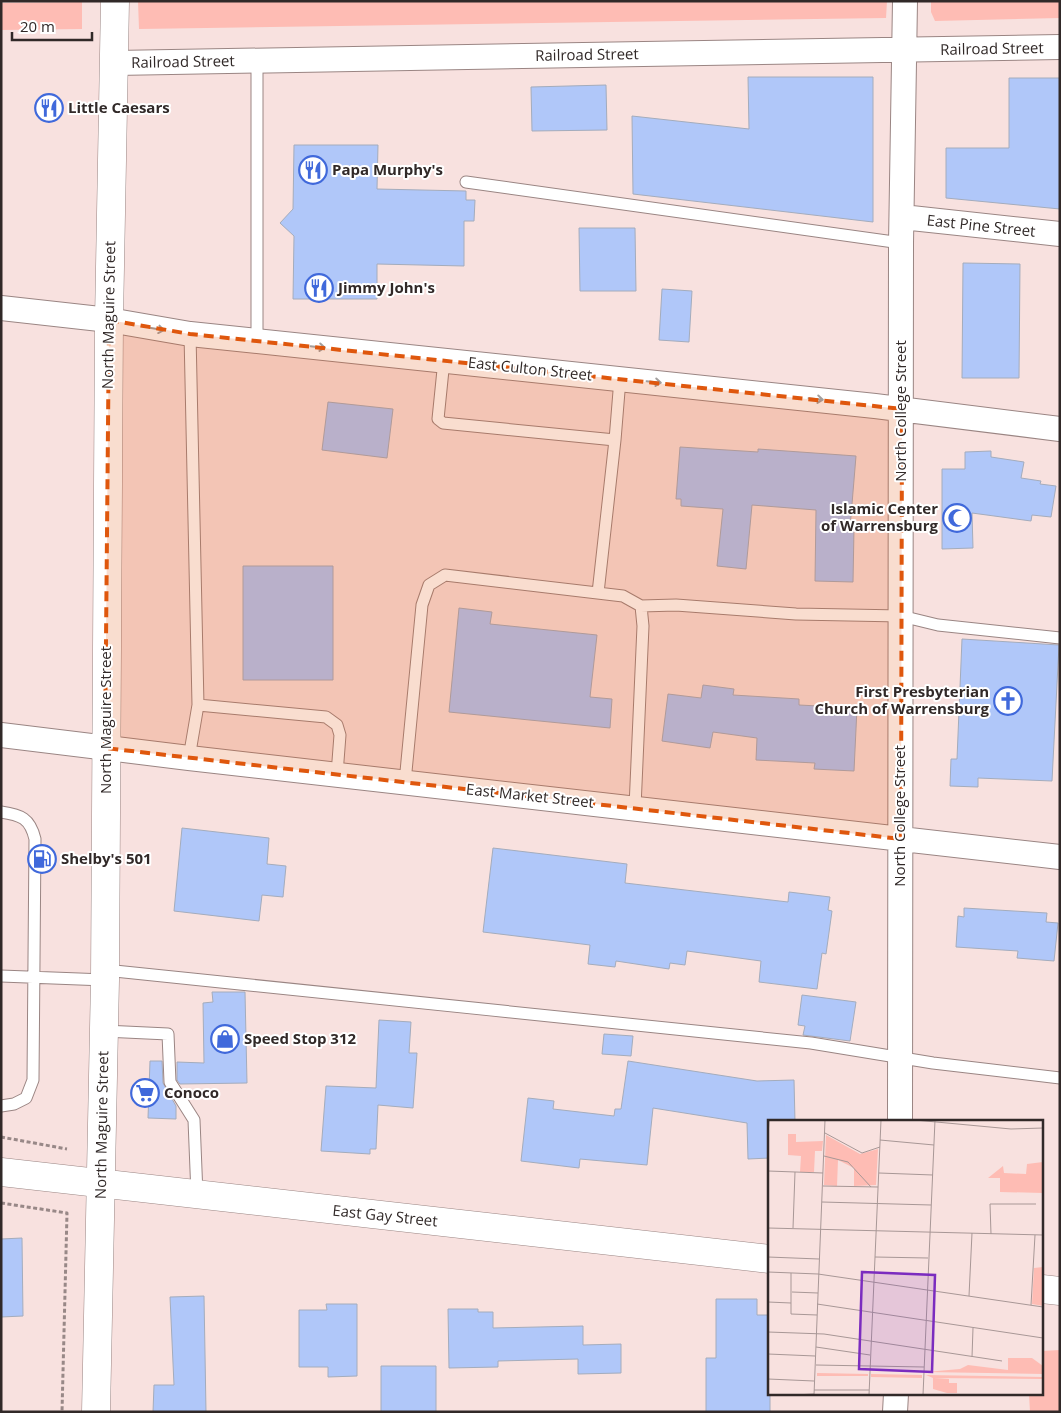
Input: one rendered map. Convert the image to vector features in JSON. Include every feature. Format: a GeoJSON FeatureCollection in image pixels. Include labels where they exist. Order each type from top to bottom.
{"type":"FeatureCollection","features":[{"type":"Feature","properties":{"kind":"main road","name":"North Maguire Street"},"geometry":{"type":"LineString","coordinates":[[96,1412],[104,1031],[109,320],[115,1]]}},
{"type":"Feature","properties":{"kind":"main road","name":"East Gay Street"},"geometry":{"type":"LineString","coordinates":[[1,1172],[768,1259]]}},
{"type":"Feature","properties":{"kind":"main road"},"geometry":{"type":"LineString","coordinates":[[1044,1290],[1060,1291]]}},
{"type":"Feature","properties":{"kind":"street","name":"North College Street"},"geometry":{"type":"LineString","coordinates":[[900,1120],[901,243],[905,7]]}},
{"type":"Feature","properties":{"kind":"street","name":"Railroad Street"},"geometry":{"type":"LineString","coordinates":[[115,63],[1060,47]]}},
{"type":"Feature","properties":{"kind":"street","name":"East Pine Street"},"geometry":{"type":"LineString","coordinates":[[902,217],[1060,234]]}},
{"type":"Feature","properties":{"kind":"street","name":"East Culton Street"},"geometry":{"type":"LineString","coordinates":[[1,308],[109,320],[190,334],[902,409],[1060,428]]}},
{"type":"Feature","properties":{"kind":"street","name":"East Market Street"},"geometry":{"type":"LineString","coordinates":[[1,734],[189,758],[635,807],[1060,857]]}},
{"type":"Feature","properties":{"kind":"street"},"geometry":{"type":"LineString","coordinates":[[895,1412],[896,1396]]}},
{"type":"Feature","properties":{"kind":"lane"},"geometry":{"type":"LineString","coordinates":[[257,60],[257,341]]}},
{"type":"Feature","properties":{"kind":"lane"},"geometry":{"type":"LineString","coordinates":[[466,182],[901,243]]}},
{"type":"Feature","properties":{"kind":"lane"},"geometry":{"type":"LineString","coordinates":[[189,758],[198,705],[190,334]]}},
{"type":"Feature","properties":{"kind":"lane"},"geometry":{"type":"LineString","coordinates":[[444,360],[438,419],[443,422],[615,440]]}},
{"type":"Feature","properties":{"kind":"lane"},"geometry":{"type":"LineString","coordinates":[[598,593],[620,379]]}},
{"type":"Feature","properties":{"kind":"lane"},"geometry":{"type":"LineString","coordinates":[[405,782],[422,605],[429,585],[445,575],[623,596],[641,606],[676,605],[796,614],[901,616],[938,626],[1060,638]]}},
{"type":"Feature","properties":{"kind":"lane"},"geometry":{"type":"LineString","coordinates":[[635,807],[643,626],[641,606]]}},
{"type":"Feature","properties":{"kind":"lane"},"geometry":{"type":"LineString","coordinates":[[198,705],[326,717],[337,725],[340,735],[337,774]]}},
{"type":"Feature","properties":{"kind":"lane"},"geometry":{"type":"LineString","coordinates":[[1,812],[19,815],[28,820],[35,839],[32,1089],[26,1098],[14,1104],[1,1106]]}},
{"type":"Feature","properties":{"kind":"lane"},"geometry":{"type":"LineString","coordinates":[[1,976],[104,975],[811,1043],[901,1058],[1060,1078]]}},
{"type":"Feature","properties":{"kind":"lane"},"geometry":{"type":"LineString","coordinates":[[104,1031],[168,1034],[170,1082],[194,1120],[197,1195]]}},
{"type":"Feature","properties":{"kind":"path"},"geometry":{"type":"LineString","coordinates":[[1,1137],[67,1149]]}},
{"type":"Feature","properties":{"kind":"path"},"geometry":{"type":"LineString","coordinates":[[1,1203],[66,1213],[62,1412]]}},
{"type":"Feature","properties":{"kind":"highlighted area"},"geometry":{"type":"Polygon","coordinates":[[[109,320],[190,334],[902,409],[901,839],[105,748],[109,320]]]}},
{"type":"Feature","properties":{"kind":"shaded area"},"geometry":{"type":"Polygon","coordinates":[[[138,1],[887,1],[886,18],[139,29],[138,1]]]}},
{"type":"Feature","properties":{"kind":"shaded area"},"geometry":{"type":"Polygon","coordinates":[[[931,1],[1060,1],[1060,18],[935,21],[931,12],[931,1]]]}},
{"type":"Feature","properties":{"kind":"shaded area"},"geometry":{"type":"Polygon","coordinates":[[[82,2],[82,29],[1,30],[1,3],[82,2]]]}},
{"type":"Feature","properties":{"kind":"shaded area"},"geometry":{"type":"Polygon","coordinates":[[[1060,1350],[1060,1412],[1030,1412],[1029,1396],[1044,1396],[1044,1351],[1060,1350]]]}},
{"type":"Feature","properties":{"kind":"building"},"geometry":{"type":"Polygon","coordinates":[[[748,77],[873,77],[873,222],[633,194],[632,116],[749,129],[748,77]]]}},
{"type":"Feature","properties":{"kind":"building"},"geometry":{"type":"Polygon","coordinates":[[[1009,78],[1060,78],[1060,209],[946,198],[946,148],[1009,148],[1009,78]]]}},
{"type":"Feature","properties":{"kind":"building"},"geometry":{"type":"Polygon","coordinates":[[[606,85],[607,130],[532,131],[531,87],[606,85]]]}},
{"type":"Feature","properties":{"kind":"building"},"geometry":{"type":"Polygon","coordinates":[[[294,145],[378,145],[377,189],[466,191],[466,200],[475,200],[474,221],[464,221],[464,266],[377,264],[377,299],[293,299],[294,236],[280,223],[293,209],[294,145]]]}},
{"type":"Feature","properties":{"kind":"building"},"geometry":{"type":"Polygon","coordinates":[[[579,228],[635,228],[636,291],[580,291],[579,228]]]}},
{"type":"Feature","properties":{"kind":"building"},"geometry":{"type":"Polygon","coordinates":[[[963,263],[1020,264],[1019,378],[962,378],[963,263]]]}},
{"type":"Feature","properties":{"kind":"building"},"geometry":{"type":"Polygon","coordinates":[[[662,289],[692,291],[689,342],[659,340],[662,289]]]}},
{"type":"Feature","properties":{"kind":"building"},"geometry":{"type":"Polygon","coordinates":[[[328,402],[393,409],[387,458],[322,450],[328,402]]]}},
{"type":"Feature","properties":{"kind":"building"},"geometry":{"type":"Polygon","coordinates":[[[680,447],[758,452],[758,449],[856,456],[850,528],[854,528],[853,582],[815,581],[816,510],[752,505],[746,569],[717,566],[723,509],[681,506],[681,499],[676,499],[680,447]]]}},
{"type":"Feature","properties":{"kind":"building"},"geometry":{"type":"Polygon","coordinates":[[[991,451],[991,457],[1024,462],[1021,478],[1041,481],[1040,484],[1056,486],[1051,517],[1032,515],[1031,521],[972,513],[973,548],[942,549],[942,469],[965,469],[965,452],[991,451]]]}},
{"type":"Feature","properties":{"kind":"building"},"geometry":{"type":"Polygon","coordinates":[[[243,566],[333,566],[333,680],[243,680],[243,566]]]}},
{"type":"Feature","properties":{"kind":"building"},"geometry":{"type":"Polygon","coordinates":[[[459,608],[492,612],[490,624],[597,635],[590,697],[612,699],[610,728],[449,712],[459,608]]]}},
{"type":"Feature","properties":{"kind":"building","name":"First Presbyterian Church of Warrensburg"},"geometry":{"type":"Polygon","coordinates":[[[962,639],[1059,645],[1052,781],[978,778],[978,787],[950,786],[951,759],[957,759],[962,639]]]}},
{"type":"Feature","properties":{"kind":"building"},"geometry":{"type":"Polygon","coordinates":[[[703,685],[734,689],[733,695],[799,699],[799,705],[857,708],[854,771],[814,769],[815,763],[756,760],[757,738],[713,732],[710,748],[662,741],[668,694],[701,698],[703,685]]]}},
{"type":"Feature","properties":{"kind":"building"},"geometry":{"type":"Polygon","coordinates":[[[182,828],[269,838],[267,864],[286,866],[283,897],[262,895],[259,921],[174,911],[182,828]]]}},
{"type":"Feature","properties":{"kind":"building"},"geometry":{"type":"Polygon","coordinates":[[[493,848],[627,864],[625,883],[788,902],[789,892],[830,897],[828,910],[832,911],[826,954],[822,953],[817,989],[759,982],[761,961],[687,951],[685,965],[670,963],[669,969],[616,961],[615,967],[588,964],[590,945],[483,932],[493,848]]]}},
{"type":"Feature","properties":{"kind":"building"},"geometry":{"type":"Polygon","coordinates":[[[964,908],[1047,913],[1046,922],[1058,923],[1054,961],[1017,958],[1018,951],[956,947],[958,916],[964,917],[964,908]]]}},
{"type":"Feature","properties":{"kind":"building","name":"Speed Stop 312"},"geometry":{"type":"Polygon","coordinates":[[[212,992],[245,992],[247,1083],[180,1084],[177,1080],[177,1062],[204,1063],[203,1003],[213,1002],[212,992]]]}},
{"type":"Feature","properties":{"kind":"building"},"geometry":{"type":"Polygon","coordinates":[[[802,995],[856,1002],[850,1041],[803,1035],[805,1026],[798,1025],[802,995]]]}},
{"type":"Feature","properties":{"kind":"building"},"geometry":{"type":"Polygon","coordinates":[[[379,1020],[411,1022],[409,1053],[417,1053],[413,1108],[378,1105],[376,1149],[370,1149],[370,1154],[321,1151],[326,1086],[376,1088],[379,1020]]]}},
{"type":"Feature","properties":{"kind":"building"},"geometry":{"type":"Polygon","coordinates":[[[604,1034],[633,1036],[631,1056],[602,1054],[604,1034]]]}},
{"type":"Feature","properties":{"kind":"building"},"geometry":{"type":"Polygon","coordinates":[[[150,1061],[162,1061],[163,1083],[176,1106],[176,1119],[148,1118],[150,1061]]]}},
{"type":"Feature","properties":{"kind":"building"},"geometry":{"type":"Polygon","coordinates":[[[628,1061],[757,1081],[794,1080],[795,1120],[768,1120],[768,1158],[748,1159],[747,1123],[653,1108],[647,1165],[580,1159],[579,1168],[521,1161],[528,1098],[554,1101],[553,1109],[614,1116],[615,1109],[621,1109],[628,1061]]]}},
{"type":"Feature","properties":{"kind":"building"},"geometry":{"type":"Polygon","coordinates":[[[22,1238],[23,1316],[1,1317],[1,1239],[22,1238]]]}},
{"type":"Feature","properties":{"kind":"building"},"geometry":{"type":"Polygon","coordinates":[[[204,1296],[206,1412],[153,1412],[154,1385],[174,1385],[170,1297],[204,1296]]]}},
{"type":"Feature","properties":{"kind":"building"},"geometry":{"type":"Polygon","coordinates":[[[716,1299],[757,1299],[757,1315],[768,1315],[768,1396],[770,1396],[770,1412],[706,1412],[706,1358],[716,1358],[716,1299]]]}},
{"type":"Feature","properties":{"kind":"building"},"geometry":{"type":"Polygon","coordinates":[[[326,1304],[357,1304],[357,1376],[328,1377],[328,1367],[299,1367],[299,1310],[327,1310],[326,1304]]]}},
{"type":"Feature","properties":{"kind":"building"},"geometry":{"type":"Polygon","coordinates":[[[448,1309],[478,1309],[478,1312],[493,1312],[493,1328],[583,1326],[583,1345],[621,1344],[621,1373],[578,1374],[578,1359],[498,1361],[498,1367],[449,1368],[448,1309]]]}},
{"type":"Feature","properties":{"kind":"building"},"geometry":{"type":"Polygon","coordinates":[[[381,1366],[436,1366],[436,1412],[381,1412],[381,1366]]]}},
{"type":"Feature","properties":{"kind":"place","name":"Little Caesars"},"geometry":{"type":"Point","coordinates":[49,108]}},
{"type":"Feature","properties":{"kind":"place","name":"Papa Murphy's"},"geometry":{"type":"Point","coordinates":[313,170]}},
{"type":"Feature","properties":{"kind":"place","name":"Jimmy John's"},"geometry":{"type":"Point","coordinates":[319,288]}},
{"type":"Feature","properties":{"kind":"place","name":"Islamic Center of Warrensburg"},"geometry":{"type":"Point","coordinates":[957,518]}},
{"type":"Feature","properties":{"kind":"place","name":"First Presbyterian Church of Warrensburg"},"geometry":{"type":"Point","coordinates":[1008,701]}},
{"type":"Feature","properties":{"kind":"place","name":"Shelby's 501"},"geometry":{"type":"Point","coordinates":[42,859]}},
{"type":"Feature","properties":{"kind":"place","name":"Speed Stop 312"},"geometry":{"type":"Point","coordinates":[225,1039]}},
{"type":"Feature","properties":{"kind":"place","name":"Conoco"},"geometry":{"type":"Point","coordinates":[145,1093]}}]}
